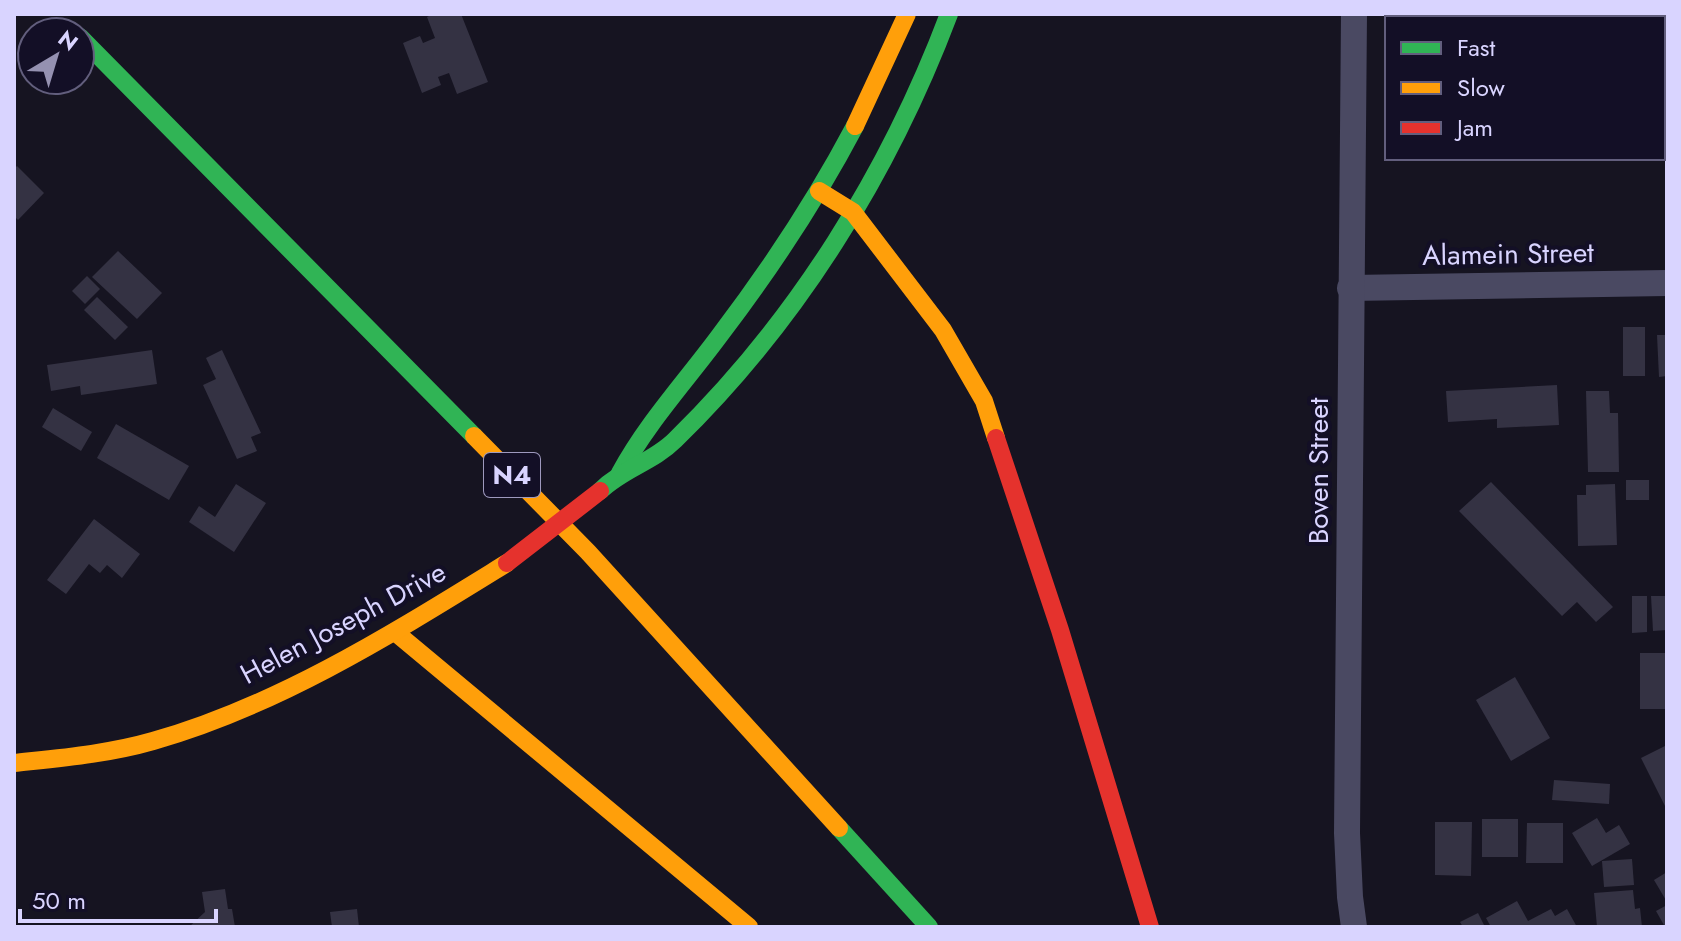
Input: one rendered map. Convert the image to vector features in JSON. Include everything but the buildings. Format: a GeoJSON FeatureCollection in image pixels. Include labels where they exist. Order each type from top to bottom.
{"type":"FeatureCollection","features":[{"type":"Feature","properties":{"kind":"main road","name":"Helen Joseph Drive"},"geometry":{"type":"LineString","coordinates":[[620,473],[635,444],[757,286],[819,191],[879,79],[907,14]]}},
{"type":"Feature","properties":{"kind":"main road","name":"Helen Joseph Drive"},"geometry":{"type":"LineString","coordinates":[[14,763],[71,757],[168,737],[280,694],[395,632],[507,563],[620,473],[652,459],[674,441],[721,390],[795,300],[874,179],[917,95],[949,14]]}},
{"type":"Feature","properties":{"kind":"main road","name":"N4"},"geometry":{"type":"LineString","coordinates":[[96,53],[588,552],[929,927]]}},
{"type":"Feature","properties":{"kind":"main road"},"geometry":{"type":"LineString","coordinates":[[819,191],[853,212],[943,330],[984,401],[1060,630],[1150,927]]}},
{"type":"Feature","properties":{"kind":"main road"},"geometry":{"type":"LineString","coordinates":[[395,632],[749,927]]}},
{"type":"Feature","properties":{"kind":"street","name":"Boven Street"},"geometry":{"type":"LineString","coordinates":[[1354,14],[1347,833],[1354,927]]}},
{"type":"Feature","properties":{"kind":"street","name":"Alamein Street"},"geometry":{"type":"LineString","coordinates":[[1350,288],[1667,283]]}},
{"type":"Feature","properties":{"kind":"traffic: fast"},"geometry":{"type":"LineString","coordinates":[[600,491],[675,440],[761,346],[799,295],[835,242],[898,131],[949,14]]}},
{"type":"Feature","properties":{"kind":"traffic: fast"},"geometry":{"type":"LineString","coordinates":[[96,53],[474,436]]}},
{"type":"Feature","properties":{"kind":"traffic: fast"},"geometry":{"type":"LineString","coordinates":[[620,473],[655,419],[775,259],[855,126]]}},
{"type":"Feature","properties":{"kind":"traffic: fast"},"geometry":{"type":"LineString","coordinates":[[839,828],[929,927]]}},
{"type":"Feature","properties":{"kind":"traffic: slow"},"geometry":{"type":"LineString","coordinates":[[855,126],[907,14]]}},
{"type":"Feature","properties":{"kind":"traffic: slow"},"geometry":{"type":"LineString","coordinates":[[819,191],[853,212],[943,330],[984,401],[996,438]]}},
{"type":"Feature","properties":{"kind":"traffic: slow"},"geometry":{"type":"LineString","coordinates":[[474,436],[588,552],[839,828]]}},
{"type":"Feature","properties":{"kind":"traffic: slow"},"geometry":{"type":"LineString","coordinates":[[14,763],[84,755],[153,741],[246,708],[336,664],[507,563]]}},
{"type":"Feature","properties":{"kind":"traffic: slow"},"geometry":{"type":"LineString","coordinates":[[395,632],[749,927]]}},
{"type":"Feature","properties":{"kind":"traffic: jam"},"geometry":{"type":"LineString","coordinates":[[996,438],[1060,630],[1150,927]]}},
{"type":"Feature","properties":{"kind":"traffic: jam"},"geometry":{"type":"LineString","coordinates":[[507,563],[600,491]]}}]}
